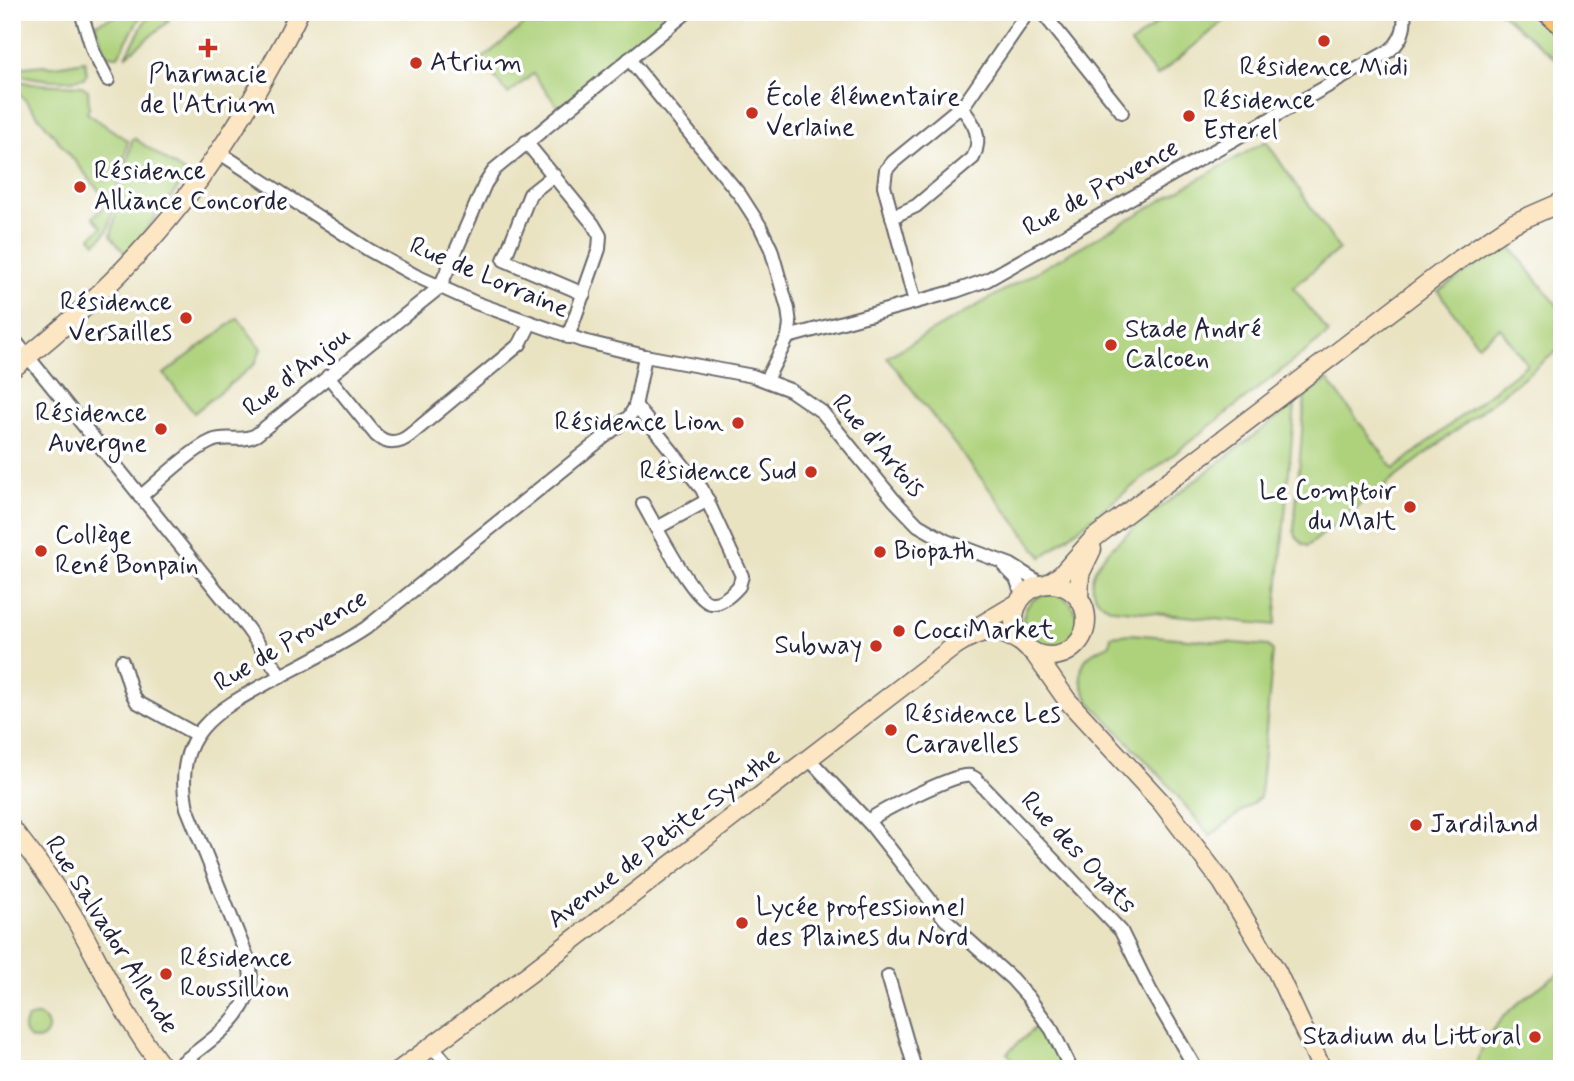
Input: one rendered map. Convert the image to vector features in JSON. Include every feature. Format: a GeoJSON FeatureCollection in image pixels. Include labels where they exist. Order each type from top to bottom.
{"type":"FeatureCollection","features":[{"type":"Feature","properties":{"kind":"main road"},"geometry":{"type":"LineString","coordinates":[[1547,12],[1562,25]]}},
{"type":"Feature","properties":{"kind":"street"},"geometry":{"type":"LineString","coordinates":[[81,12],[89,41],[108,80]]}},
{"type":"Feature","properties":{"kind":"street"},"geometry":{"type":"LineString","coordinates":[[12,369],[77,316],[124,271],[173,216],[220,153],[299,12]]}},
{"type":"Feature","properties":{"kind":"street"},"geometry":{"type":"LineString","coordinates":[[440,288],[488,178],[500,164],[687,12]]}},
{"type":"Feature","properties":{"kind":"street"},"geometry":{"type":"LineString","coordinates":[[915,302],[884,186],[887,170],[893,162],[961,107],[1028,12]]}},
{"type":"Feature","properties":{"kind":"street"},"geometry":{"type":"LineString","coordinates":[[1042,12],[1122,112]]}},
{"type":"Feature","properties":{"kind":"street","name":"Rue de Provence"},"geometry":{"type":"LineString","coordinates":[[788,337],[987,280],[1381,56],[1397,44],[1404,18]]}},
{"type":"Feature","properties":{"kind":"street"},"geometry":{"type":"LineString","coordinates":[[629,59],[740,195],[760,226],[774,258],[790,324],[788,337],[766,380]]}},
{"type":"Feature","properties":{"kind":"street"},"geometry":{"type":"LineString","coordinates":[[892,217],[916,206],[974,158],[978,134],[961,107]]}},
{"type":"Feature","properties":{"kind":"street"},"geometry":{"type":"LineString","coordinates":[[526,142],[599,232],[599,248],[568,337]]}},
{"type":"Feature","properties":{"kind":"street","name":"Rue de Lorraine"},"geometry":{"type":"LineString","coordinates":[[220,153],[330,226],[440,288],[568,337],[645,356],[766,380]]}},
{"type":"Feature","properties":{"kind":"street"},"geometry":{"type":"LineString","coordinates":[[554,175],[530,194],[504,260],[584,294]]}},
{"type":"Feature","properties":{"kind":"street"},"geometry":{"type":"LineString","coordinates":[[1322,1069],[1280,978],[1222,881],[1162,803],[1077,711],[1028,648],[1014,625],[1014,614],[1020,600],[1033,588],[1045,585],[1061,575],[1094,538],[1460,258],[1504,229],[1556,203]]}},
{"type":"Feature","properties":{"kind":"street","name":"Rue d'Anjou"},"geometry":{"type":"LineString","coordinates":[[140,497],[209,443],[223,439],[244,440],[256,435],[440,288]]}},
{"type":"Feature","properties":{"kind":"street"},"geometry":{"type":"LineString","coordinates":[[328,376],[376,435],[385,441],[395,442],[410,435],[520,344],[530,324]]}},
{"type":"Feature","properties":{"kind":"street"},"geometry":{"type":"LineString","coordinates":[[12,337],[247,628],[281,676]]}},
{"type":"Feature","properties":{"kind":"street"},"geometry":{"type":"LineString","coordinates":[[643,504],[686,578],[701,597],[711,603],[722,601],[739,586],[742,576],[708,500],[693,477],[635,405],[645,356]]}},
{"type":"Feature","properties":{"kind":"street","name":"Rue d'Artois"},"geometry":{"type":"LineString","coordinates":[[766,380],[799,395],[822,412],[913,521],[946,541],[1015,567],[1045,585]]}},
{"type":"Feature","properties":{"kind":"street","name":"Rue de Provence"},"geometry":{"type":"LineString","coordinates":[[174,1069],[237,1015],[246,1002],[252,982],[247,954],[187,808],[185,766],[197,736],[209,719],[225,706],[341,643],[374,621],[629,417],[635,405]]}},
{"type":"Feature","properties":{"kind":"street"},"geometry":{"type":"LineString","coordinates":[[657,528],[708,500]]}},
{"type":"Feature","properties":{"kind":"street"},"geometry":{"type":"LineString","coordinates":[[1028,648],[1053,656],[1067,652],[1077,644],[1086,626],[1085,612],[1079,599],[1079,581],[1085,561],[1113,526]]}},
{"type":"Feature","properties":{"kind":"street","name":"Rue d'Artois"},"geometry":{"type":"LineString","coordinates":[[992,559],[1014,575],[1020,600]]}},
{"type":"Feature","properties":{"kind":"street"},"geometry":{"type":"LineString","coordinates":[[1045,585],[1066,588],[1079,599]]}},
{"type":"Feature","properties":{"kind":"street","name":"Avenue de Petite-Synthe"},"geometry":{"type":"LineString","coordinates":[[401,1069],[809,760],[956,645],[975,627],[1020,600]]}},
{"type":"Feature","properties":{"kind":"street","name":"Avenue de Petite-Synthe"},"geometry":{"type":"LineString","coordinates":[[956,645],[973,635],[991,631],[1006,634],[1028,648]]}},
{"type":"Feature","properties":{"kind":"street"},"geometry":{"type":"LineString","coordinates":[[1067,652],[1065,678],[1077,711]]}},
{"type":"Feature","properties":{"kind":"street"},"geometry":{"type":"LineString","coordinates":[[122,661],[137,702],[197,736]]}},
{"type":"Feature","properties":{"kind":"street"},"geometry":{"type":"LineString","coordinates":[[809,760],[868,821],[945,919],[1012,979],[1028,997],[1052,1030],[1071,1069]]}},
{"type":"Feature","properties":{"kind":"street","name":"Rue des Oyats"},"geometry":{"type":"LineString","coordinates":[[868,821],[883,811],[955,779],[969,776],[976,779],[1121,931],[1150,990],[1196,1069]]}},
{"type":"Feature","properties":{"kind":"street","name":"Rue Salvador Allende"},"geometry":{"type":"LineString","coordinates":[[12,829],[65,902],[132,1025],[164,1069]]}},
{"type":"Feature","properties":{"kind":"street","name":"Rue Salvador Allende"},"geometry":{"type":"LineString","coordinates":[[12,848],[54,906],[118,1021],[149,1069]]}},
{"type":"Feature","properties":{"kind":"street"},"geometry":{"type":"LineString","coordinates":[[888,976],[915,1069]]}},
{"type":"Feature","properties":{"kind":"street"},"geometry":{"type":"LineString","coordinates":[[432,1046],[451,1069]]}},
{"type":"Feature","properties":{"kind":"green space"},"geometry":{"type":"Polygon","coordinates":[[[125,12],[143,12],[118,56],[106,55],[95,24],[125,12]]]}},
{"type":"Feature","properties":{"kind":"green space"},"geometry":{"type":"Polygon","coordinates":[[[150,12],[163,12],[169,21],[126,56],[150,12]]]}},
{"type":"Feature","properties":{"kind":"green space"},"geometry":{"type":"Polygon","coordinates":[[[539,12],[676,12],[559,108],[533,74],[508,94],[481,60],[539,12]]]}},
{"type":"Feature","properties":{"kind":"green space"},"geometry":{"type":"Polygon","coordinates":[[[1171,12],[1235,12],[1157,76],[1131,44],[1171,12]]]}},
{"type":"Feature","properties":{"kind":"green space"},"geometry":{"type":"Polygon","coordinates":[[[1500,12],[1534,12],[1562,35],[1562,64],[1500,12]]]}},
{"type":"Feature","properties":{"kind":"green space"},"geometry":{"type":"Polygon","coordinates":[[[85,61],[87,74],[84,78],[48,80],[12,73],[12,68],[44,65],[49,67],[85,61]]]}},
{"type":"Feature","properties":{"kind":"green space"},"geometry":{"type":"Polygon","coordinates":[[[12,79],[32,84],[82,86],[88,90],[87,113],[128,141],[108,230],[96,243],[91,237],[102,227],[93,217],[109,203],[12,84],[12,79]]]}},
{"type":"Feature","properties":{"kind":"green space"},"geometry":{"type":"Polygon","coordinates":[[[134,138],[188,175],[126,255],[111,236],[134,138]]]}},
{"type":"Feature","properties":{"kind":"green space","name":"Stade André Calcoen"},"geometry":{"type":"Polygon","coordinates":[[[1266,141],[1339,249],[1293,287],[1329,333],[1042,557],[887,357],[1266,141]]]}},
{"type":"Feature","properties":{"kind":"green space"},"geometry":{"type":"Polygon","coordinates":[[[1508,244],[1562,311],[1562,356],[1557,351],[1308,546],[1303,544],[1294,530],[1305,396],[1328,380],[1394,469],[1527,364],[1500,328],[1478,345],[1438,291],[1508,244]]]}},
{"type":"Feature","properties":{"kind":"green space"},"geometry":{"type":"Polygon","coordinates":[[[238,318],[261,349],[255,364],[194,413],[164,374],[238,318]]]}},
{"type":"Feature","properties":{"kind":"green space"},"geometry":{"type":"Polygon","coordinates":[[[1295,404],[1275,625],[1113,609],[1100,602],[1093,590],[1092,581],[1094,572],[1105,555],[1135,527],[1295,404]]]}},
{"type":"Feature","properties":{"kind":"green space"},"geometry":{"type":"Polygon","coordinates":[[[1050,594],[1069,602],[1077,621],[1069,640],[1050,648],[1031,640],[1023,621],[1031,602],[1050,594]]]}},
{"type":"Feature","properties":{"kind":"green space"},"geometry":{"type":"Polygon","coordinates":[[[1131,634],[1268,646],[1273,651],[1260,797],[1210,836],[1167,783],[1090,702],[1084,691],[1081,672],[1085,660],[1092,653],[1110,644],[1111,636],[1131,634]]]}},
{"type":"Feature","properties":{"kind":"green space","name":"Stadium du Littoral"},"geometry":{"type":"Polygon","coordinates":[[[1562,971],[1562,1069],[1476,1069],[1488,1037],[1497,1024],[1521,1001],[1562,971]]]}},
{"type":"Feature","properties":{"kind":"green space"},"geometry":{"type":"Polygon","coordinates":[[[36,1016],[44,1020],[48,1028],[44,1036],[36,1040],[28,1036],[24,1028],[28,1020],[36,1016]]]}},
{"type":"Feature","properties":{"kind":"green space"},"geometry":{"type":"Polygon","coordinates":[[[1039,1024],[1055,1046],[1064,1069],[1022,1069],[1007,1053],[1039,1024]]]}},
{"type":"Feature","properties":{"kind":"place","name":"Résidence Midi"},"geometry":{"type":"Point","coordinates":[1324,41]}},
{"type":"Feature","properties":{"kind":"place","name":"Pharmacie de l'Atrium"},"geometry":{"type":"Point","coordinates":[208,48]}},
{"type":"Feature","properties":{"kind":"place","name":"Atrium"},"geometry":{"type":"Point","coordinates":[416,63]}},
{"type":"Feature","properties":{"kind":"place","name":"École élémentaire Verlaine"},"geometry":{"type":"Point","coordinates":[752,113]}},
{"type":"Feature","properties":{"kind":"place","name":"Résidence Esterel"},"geometry":{"type":"Point","coordinates":[1189,116]}},
{"type":"Feature","properties":{"kind":"place","name":"Résidence Alliance Concorde"},"geometry":{"type":"Point","coordinates":[80,187]}},
{"type":"Feature","properties":{"kind":"place","name":"Résidence Versailles"},"geometry":{"type":"Point","coordinates":[186,318]}},
{"type":"Feature","properties":{"kind":"place","name":"Stade André Calcoen"},"geometry":{"type":"Point","coordinates":[1111,345]}},
{"type":"Feature","properties":{"kind":"place","name":"Résidence Lion"},"geometry":{"type":"Point","coordinates":[738,423]}},
{"type":"Feature","properties":{"kind":"place","name":"Résidence Auvergne"},"geometry":{"type":"Point","coordinates":[161,429]}},
{"type":"Feature","properties":{"kind":"place","name":"Résidence Sud"},"geometry":{"type":"Point","coordinates":[811,472]}},
{"type":"Feature","properties":{"kind":"place","name":"Le Comptoir du Malt"},"geometry":{"type":"Point","coordinates":[1410,507]}},
{"type":"Feature","properties":{"kind":"place","name":"Collège René Bonpain"},"geometry":{"type":"Point","coordinates":[41,551]}},
{"type":"Feature","properties":{"kind":"place","name":"Biopath"},"geometry":{"type":"Point","coordinates":[880,552]}},
{"type":"Feature","properties":{"kind":"place","name":"CocciMarket"},"geometry":{"type":"Point","coordinates":[899,631]}},
{"type":"Feature","properties":{"kind":"place","name":"Subway"},"geometry":{"type":"Point","coordinates":[876,646]}},
{"type":"Feature","properties":{"kind":"place","name":"Résidence Les Caravelles"},"geometry":{"type":"Point","coordinates":[891,730]}},
{"type":"Feature","properties":{"kind":"place","name":"Jardiland"},"geometry":{"type":"Point","coordinates":[1416,825]}},
{"type":"Feature","properties":{"kind":"place","name":"Lycée professionnel des Plaines du Nord"},"geometry":{"type":"Point","coordinates":[742,923]}},
{"type":"Feature","properties":{"kind":"place","name":"Résidence Roussillion"},"geometry":{"type":"Point","coordinates":[166,974]}},
{"type":"Feature","properties":{"kind":"place","name":"Stadium du Littoral"},"geometry":{"type":"Point","coordinates":[1535,1037]}}]}
